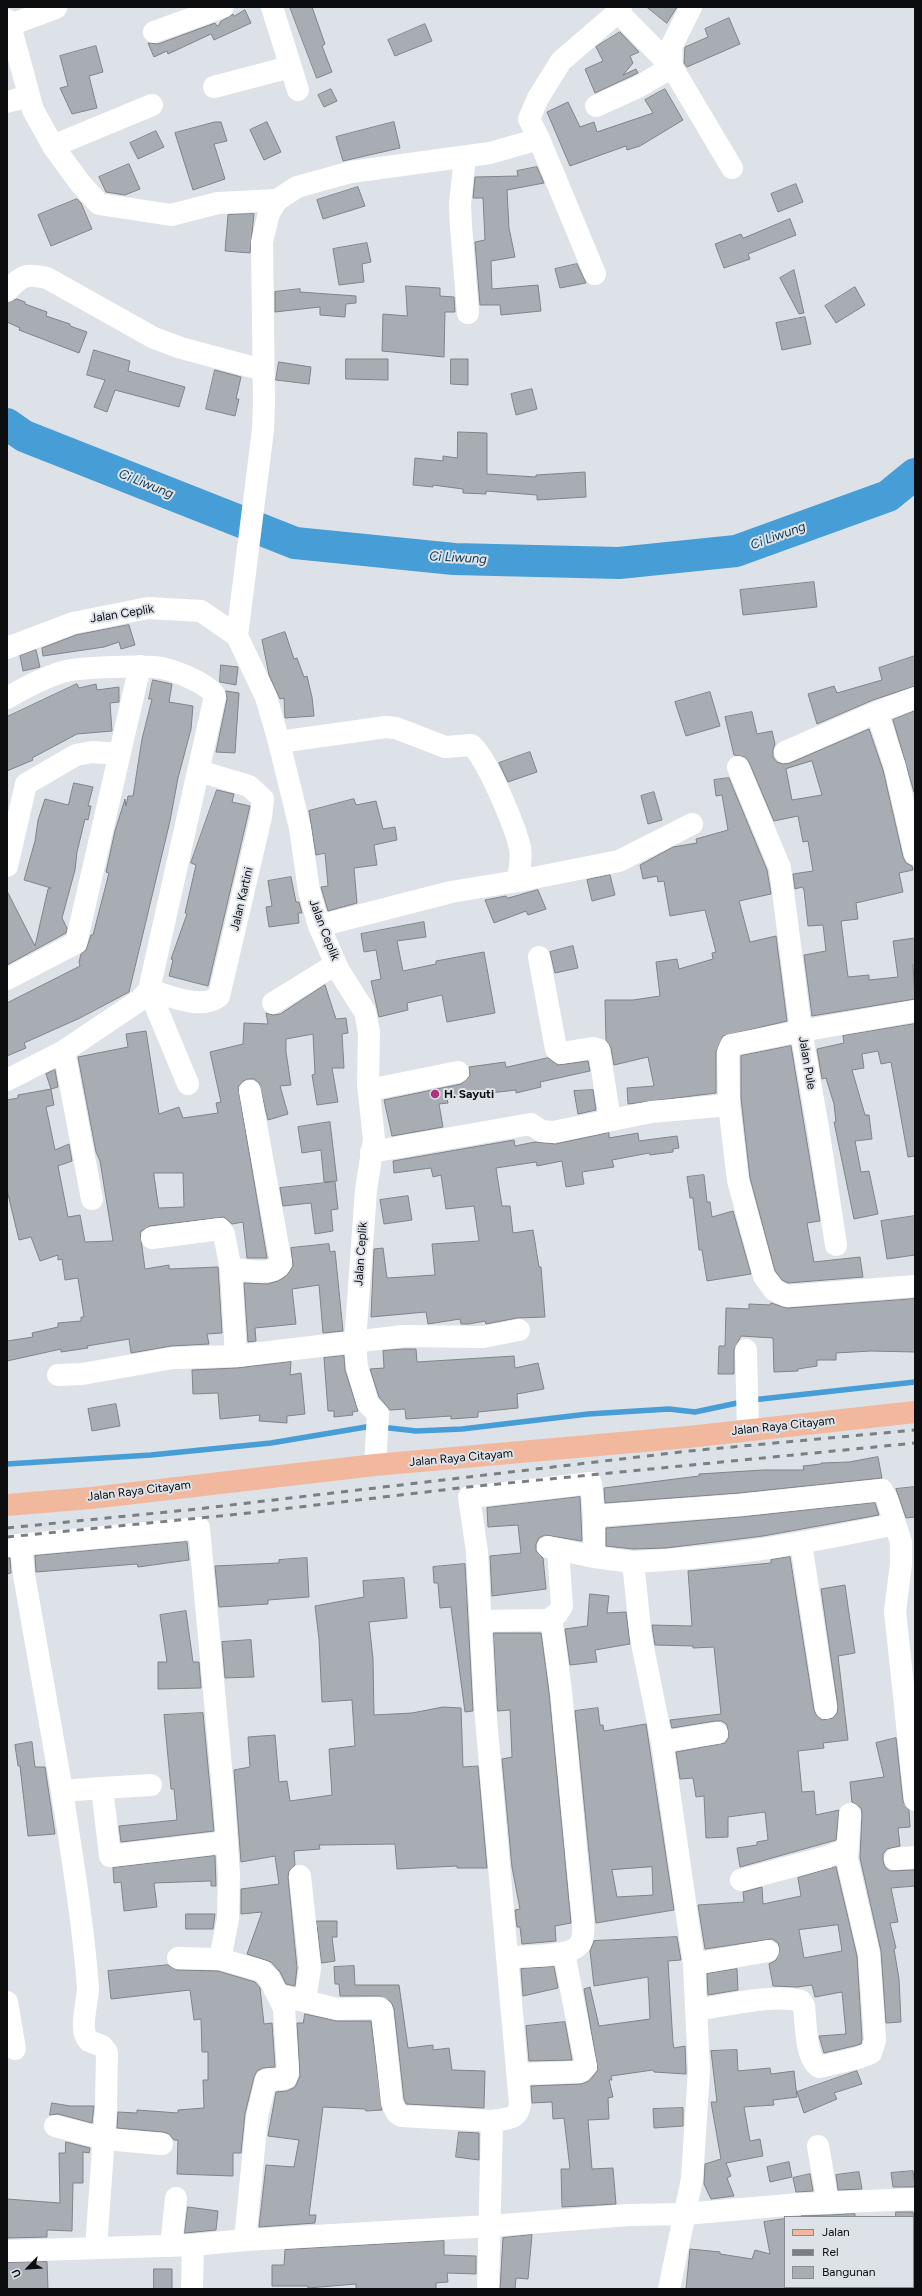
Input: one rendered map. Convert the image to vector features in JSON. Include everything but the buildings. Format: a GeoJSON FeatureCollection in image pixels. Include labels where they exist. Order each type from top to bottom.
{"type":"FeatureCollection","features":[{"type":"Feature","properties":{"kind":"main road","name":"Jalan Raya Citayam"},"geometry":{"type":"LineString","coordinates":[[7,1504],[91,1498],[195,1484],[376,1456],[747,1421],[915,1412]]}},
{"type":"Feature","properties":{"kind":"street"},"geometry":{"type":"LineString","coordinates":[[154,32],[224,7]]}},
{"type":"Feature","properties":{"kind":"street"},"geometry":{"type":"LineString","coordinates":[[272,7],[298,90]]}},
{"type":"Feature","properties":{"kind":"street"},"geometry":{"type":"LineString","coordinates":[[672,67],[671,47],[691,7]]}},
{"type":"Feature","properties":{"kind":"street"},"geometry":{"type":"LineString","coordinates":[[56,8],[9,23],[32,110],[53,146],[80,184],[99,204],[171,215],[218,203],[277,200]]}},
{"type":"Feature","properties":{"kind":"street"},"geometry":{"type":"LineString","coordinates":[[595,274],[529,119],[542,92],[561,61],[620,10],[672,67],[732,168]]}},
{"type":"Feature","properties":{"kind":"street"},"geometry":{"type":"LineString","coordinates":[[214,87],[290,67]]}},
{"type":"Feature","properties":{"kind":"street"},"geometry":{"type":"LineString","coordinates":[[596,106],[638,87],[672,67]]}},
{"type":"Feature","properties":{"kind":"street"},"geometry":{"type":"LineString","coordinates":[[7,102],[29,96]]}},
{"type":"Feature","properties":{"kind":"street"},"geometry":{"type":"LineString","coordinates":[[53,146],[152,105]]}},
{"type":"Feature","properties":{"kind":"street"},"geometry":{"type":"LineString","coordinates":[[237,636],[263,430],[262,242],[269,213],[277,200],[297,188],[351,172],[490,153],[539,140]]}},
{"type":"Feature","properties":{"kind":"street"},"geometry":{"type":"LineString","coordinates":[[465,157],[460,204],[468,312]]}},
{"type":"Feature","properties":{"kind":"street"},"geometry":{"type":"LineString","coordinates":[[7,291],[20,277],[32,274],[47,278],[154,338],[181,348],[263,370]]}},
{"type":"Feature","properties":{"kind":"street","name":"Jalan Ceplik"},"geometry":{"type":"LineString","coordinates":[[7,648],[73,623],[148,608],[201,611],[237,636],[266,697],[279,742],[300,828],[309,891],[319,926],[336,964],[365,1012],[369,1032],[369,1090],[374,1140],[366,1190],[355,1342],[357,1368],[368,1404],[378,1414],[376,1456]]}},
{"type":"Feature","properties":{"kind":"street"},"geometry":{"type":"LineString","coordinates":[[7,698],[63,671],[140,666],[162,668],[205,685],[215,696],[149,990],[140,1000],[64,1051],[7,1080]]}},
{"type":"Feature","properties":{"kind":"street"},"geometry":{"type":"LineString","coordinates":[[7,979],[76,943],[140,666]]}},
{"type":"Feature","properties":{"kind":"street"},"geometry":{"type":"LineString","coordinates":[[785,752],[877,712],[915,698]]}},
{"type":"Feature","properties":{"kind":"street"},"geometry":{"type":"LineString","coordinates":[[877,712],[895,767],[915,854]]}},
{"type":"Feature","properties":{"kind":"street"},"geometry":{"type":"LineString","coordinates":[[279,742],[386,727],[406,732],[445,747],[471,745],[495,783],[516,835],[520,862],[518,881]]}},
{"type":"Feature","properties":{"kind":"street"},"geometry":{"type":"LineString","coordinates":[[7,794],[76,755],[92,752],[119,754]]}},
{"type":"Feature","properties":{"kind":"street"},"geometry":{"type":"LineString","coordinates":[[738,767],[780,868],[801,1031],[731,1045],[728,1052],[729,1105],[738,1180],[764,1276],[774,1290],[786,1296],[915,1286]]}},
{"type":"Feature","properties":{"kind":"street","name":"Jalan Kartini"},"geometry":{"type":"LineString","coordinates":[[149,990],[199,1003],[212,1002],[218,996],[261,817],[263,799],[249,786],[199,771]]}},
{"type":"Feature","properties":{"kind":"street"},"geometry":{"type":"LineString","coordinates":[[7,866],[26,784]]}},
{"type":"Feature","properties":{"kind":"street"},"geometry":{"type":"LineString","coordinates":[[319,926],[451,892],[518,881],[619,861],[692,824]]}},
{"type":"Feature","properties":{"kind":"street"},"geometry":{"type":"LineString","coordinates":[[539,957],[556,1049],[561,1053],[593,1048],[599,1050],[610,1120]]}},
{"type":"Feature","properties":{"kind":"street"},"geometry":{"type":"LineString","coordinates":[[273,1003],[336,964]]}},
{"type":"Feature","properties":{"kind":"street"},"geometry":{"type":"LineString","coordinates":[[149,990],[188,1084]]}},
{"type":"Feature","properties":{"kind":"street","name":"Jalan Pule"},"geometry":{"type":"LineString","coordinates":[[836,1245],[801,1031],[915,1011]]}},
{"type":"Feature","properties":{"kind":"street"},"geometry":{"type":"LineString","coordinates":[[64,1051],[92,1199]]}},
{"type":"Feature","properties":{"kind":"street"},"geometry":{"type":"LineString","coordinates":[[369,1090],[458,1072]]}},
{"type":"Feature","properties":{"kind":"street"},"geometry":{"type":"LineString","coordinates":[[231,1270],[234,1268],[272,1272],[278,1269],[281,1263],[250,1091]]}},
{"type":"Feature","properties":{"kind":"street"},"geometry":{"type":"LineString","coordinates":[[371,1152],[531,1124],[541,1131],[553,1132],[651,1112],[729,1105]]}},
{"type":"Feature","properties":{"kind":"street"},"geometry":{"type":"LineString","coordinates":[[152,1238],[220,1229],[224,1234],[231,1270],[236,1356]]}},
{"type":"Feature","properties":{"kind":"street"},"geometry":{"type":"LineString","coordinates":[[58,1375],[82,1374],[173,1358],[236,1356],[403,1336],[483,1337],[519,1330]]}},
{"type":"Feature","properties":{"kind":"street"},"geometry":{"type":"LineString","coordinates":[[746,1350],[747,1421]]}},
{"type":"Feature","properties":{"kind":"street"},"geometry":{"type":"LineString","coordinates":[[279,1995],[337,2009],[380,2008],[382,2010],[392,2102],[397,2113],[401,2116],[492,2121],[515,2117],[519,2112],[485,1707],[477,1552],[470,1497],[591,1483],[594,1516],[594,1557]]}},
{"type":"Feature","properties":{"kind":"street"},"geometry":{"type":"LineString","coordinates":[[594,1516],[740,1505],[882,1490],[885,1493],[901,1542],[901,1564],[895,1611],[915,1800]]}},
{"type":"Feature","properties":{"kind":"street"},"geometry":{"type":"LineString","coordinates":[[481,1621],[548,1620],[557,1614],[562,1606],[553,1548],[594,1557],[633,1562],[725,1556],[801,1543],[895,1524]]}},
{"type":"Feature","properties":{"kind":"street"},"geometry":{"type":"LineString","coordinates":[[96,2248],[105,2139],[107,2052],[102,2046],[89,2041],[84,2033],[88,1990],[82,1927],[62,1791],[26,1582],[14,1545],[199,1528],[227,1842],[228,1919],[220,1959]]}},
{"type":"Feature","properties":{"kind":"street"},"geometry":{"type":"LineString","coordinates":[[801,1543],[826,1708]]}},
{"type":"Feature","properties":{"kind":"street"},"geometry":{"type":"LineString","coordinates":[[633,1562],[646,1673],[662,1742],[694,1964],[699,2070],[696,2143],[692,2179],[669,2289]]}},
{"type":"Feature","properties":{"kind":"street"},"geometry":{"type":"LineString","coordinates":[[507,1957],[564,1953],[579,1946],[583,1934],[554,1628],[548,1620]]}},
{"type":"Feature","properties":{"kind":"street"},"geometry":{"type":"LineString","coordinates":[[662,1742],[717,1733]]}},
{"type":"Feature","properties":{"kind":"street"},"geometry":{"type":"LineString","coordinates":[[62,1791],[151,1784]]}},
{"type":"Feature","properties":{"kind":"street"},"geometry":{"type":"LineString","coordinates":[[102,1788],[110,1856],[227,1842]]}},
{"type":"Feature","properties":{"kind":"street"},"geometry":{"type":"LineString","coordinates":[[696,2010],[750,2002],[793,1998],[801,2001],[804,2006],[810,2056],[814,2064],[819,2067],[871,2054],[875,2040],[869,1954],[847,1859],[850,1814]]}},
{"type":"Feature","properties":{"kind":"street"},"geometry":{"type":"LineString","coordinates":[[741,1880],[827,1857],[847,1849]]}},
{"type":"Feature","properties":{"kind":"street"},"geometry":{"type":"LineString","coordinates":[[300,1876],[310,1968],[305,2001]]}},
{"type":"Feature","properties":{"kind":"street"},"geometry":{"type":"LineString","coordinates":[[694,1964],[768,1951]]}},
{"type":"Feature","properties":{"kind":"street"},"geometry":{"type":"LineString","coordinates":[[517,2074],[580,2072],[586,2066],[564,1953]]}},
{"type":"Feature","properties":{"kind":"street"},"geometry":{"type":"LineString","coordinates":[[178,1958],[220,1959],[262,1971],[269,1978],[279,1995],[284,2008],[288,2072],[286,2078],[280,2081],[271,2079],[266,2080],[263,2085],[257,2117],[245,2240]]}},
{"type":"Feature","properties":{"kind":"street"},"geometry":{"type":"LineString","coordinates":[[7,2002],[15,2049]]}},
{"type":"Feature","properties":{"kind":"street"},"geometry":{"type":"LineString","coordinates":[[488,2289],[492,2121]]}},
{"type":"Feature","properties":{"kind":"street"},"geometry":{"type":"LineString","coordinates":[[55,2126],[105,2139],[162,2144]]}},
{"type":"Feature","properties":{"kind":"street"},"geometry":{"type":"LineString","coordinates":[[818,2146],[828,2203]]}},
{"type":"Feature","properties":{"kind":"street"},"geometry":{"type":"LineString","coordinates":[[171,2246],[176,2198]]}},
{"type":"Feature","properties":{"kind":"street"},"geometry":{"type":"LineString","coordinates":[[7,2251],[193,2245],[245,2240],[490,2226],[636,2214],[685,2214],[828,2203],[914,2202]]}},
{"type":"Feature","properties":{"kind":"street"},"geometry":{"type":"LineString","coordinates":[[192,2289],[193,2245]]}},
{"type":"Feature","properties":{"kind":"waterway","name":"Ci Liwung"},"geometry":{"type":"LineString","coordinates":[[7,424],[24,436],[295,543],[454,559],[619,563],[736,551],[888,496],[915,474]]}},
{"type":"Feature","properties":{"kind":"waterway"},"geometry":{"type":"LineString","coordinates":[[752,1400],[915,1382]]}},
{"type":"Feature","properties":{"kind":"waterway"},"geometry":{"type":"LineString","coordinates":[[381,1427],[416,1431],[462,1429],[588,1414],[669,1409],[695,1412],[742,1402]]}},
{"type":"Feature","properties":{"kind":"waterway"},"geometry":{"type":"LineString","coordinates":[[7,1464],[151,1455],[271,1443],[372,1426]]}},
{"type":"Feature","properties":{"kind":"railway"},"geometry":{"type":"LineString","coordinates":[[7,1528],[197,1509],[689,1451],[915,1430]]}},
{"type":"Feature","properties":{"kind":"railway"},"geometry":{"type":"LineString","coordinates":[[7,1537],[240,1514],[468,1487],[915,1443]]}},
{"type":"Feature","properties":{"kind":"place","name":"H. Sayuti"},"geometry":{"type":"Point","coordinates":[435,1094]}}]}
